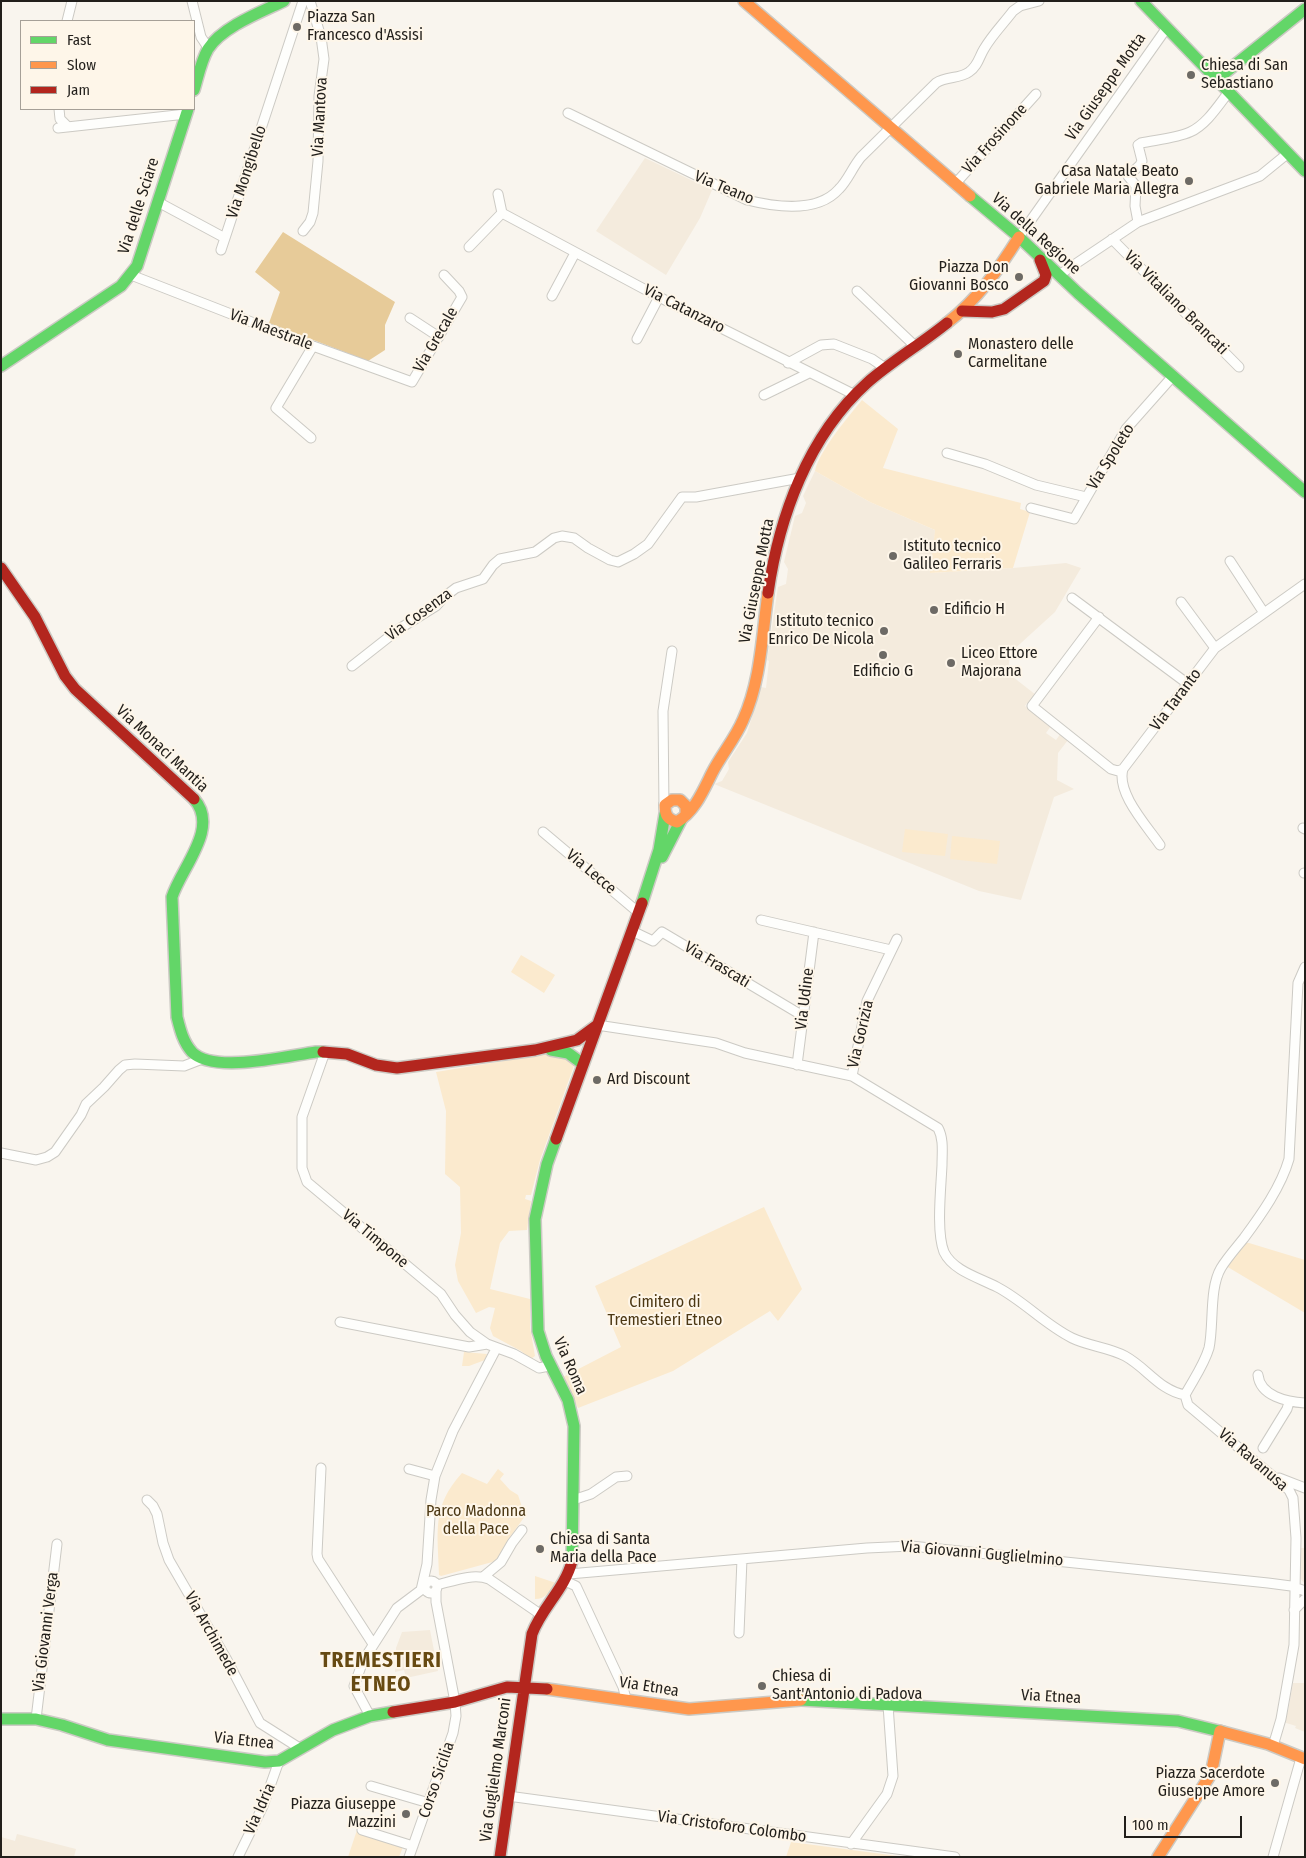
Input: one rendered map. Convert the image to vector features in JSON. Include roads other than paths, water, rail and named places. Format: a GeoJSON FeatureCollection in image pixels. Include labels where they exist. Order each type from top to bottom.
{"type":"FeatureCollection","features":[{"type":"Feature","properties":{"kind":"main road"},"geometry":{"type":"LineString","coordinates":[[195,87],[208,49],[226,32],[265,6],[284,1]]}},
{"type":"Feature","properties":{"kind":"main road","name":"Via della Regione"},"geometry":{"type":"LineString","coordinates":[[744,1],[955,184],[1020,237],[1078,293],[1305,492]]}},
{"type":"Feature","properties":{"kind":"main road"},"geometry":{"type":"LineString","coordinates":[[1141,1],[1290,158],[1305,171]]}},
{"type":"Feature","properties":{"kind":"main road"},"geometry":{"type":"LineString","coordinates":[[1216,80],[1305,9]]}},
{"type":"Feature","properties":{"kind":"main road","name":"Via delle Sciare"},"geometry":{"type":"LineString","coordinates":[[1,366],[121,286],[131,276],[138,266],[187,111]]}},
{"type":"Feature","properties":{"kind":"main road","name":"Via Giuseppe Motta"},"geometry":{"type":"LineString","coordinates":[[714,770],[741,726],[747,710],[757,670],[774,560],[782,526],[800,478],[829,430],[855,395],[885,368],[962,311],[983,289],[1020,237]]}},
{"type":"Feature","properties":{"kind":"main road"},"geometry":{"type":"LineString","coordinates":[[1007,257],[1022,253],[1041,259],[1046,275],[1044,282]]}},
{"type":"Feature","properties":{"kind":"main road"},"geometry":{"type":"LineString","coordinates":[[962,311],[992,312],[1004,309],[1044,282],[1054,278],[1078,293]]}},
{"type":"Feature","properties":{"kind":"main road"},"geometry":{"type":"LineString","coordinates":[[983,289],[984,301],[988,308],[1004,309]]}},
{"type":"Feature","properties":{"kind":"main road","name":"Via Monaci Mantia"},"geometry":{"type":"LineString","coordinates":[[1,568],[35,617],[65,676],[75,689],[189,794],[199,807],[204,827],[202,837],[174,886],[172,910],[180,1027],[187,1045],[193,1053],[202,1058]]}},
{"type":"Feature","properties":{"kind":"main road"},"geometry":{"type":"LineString","coordinates":[[654,873],[664,811],[668,802],[687,799],[694,795],[714,770]]}},
{"type":"Feature","properties":{"kind":"main road"},"geometry":{"type":"LineString","coordinates":[[202,1058],[214,1063],[236,1063],[303,1052],[325,1052],[347,1054],[376,1065],[397,1068],[535,1050],[577,1040],[597,1025],[654,873],[683,818],[704,790],[714,770]]}},
{"type":"Feature","properties":{"kind":"main road"},"geometry":{"type":"LineString","coordinates":[[678,800],[686,806],[683,818]]}},
{"type":"Feature","properties":{"kind":"main road"},"geometry":{"type":"LineString","coordinates":[[664,811],[673,822],[683,818]]}},
{"type":"Feature","properties":{"kind":"main road","name":"Via Roma"},"geometry":{"type":"LineString","coordinates":[[524,1688],[532,1634],[536,1620],[567,1578],[573,1556],[573,1414],[566,1394],[549,1366],[541,1346],[538,1331],[535,1219],[547,1164],[597,1025]]}},
{"type":"Feature","properties":{"kind":"main road"},"geometry":{"type":"LineString","coordinates":[[577,1040],[589,1048]]}},
{"type":"Feature","properties":{"kind":"main road"},"geometry":{"type":"LineString","coordinates":[[535,1050],[589,1048]]}},
{"type":"Feature","properties":{"kind":"main road"},"geometry":{"type":"LineString","coordinates":[[562,1050],[575,1056],[583,1064]]}},
{"type":"Feature","properties":{"kind":"main road","name":"Via Etnea"},"geometry":{"type":"LineString","coordinates":[[1,1720],[36,1719],[108,1740],[265,1762],[279,1761],[333,1730],[370,1716],[456,1702],[507,1687],[556,1688],[689,1709],[794,1700],[1178,1721],[1273,1746],[1303,1759]]}},
{"type":"Feature","properties":{"kind":"main road","name":"Via Guglielmo Marconi"},"geometry":{"type":"LineString","coordinates":[[500,1857],[524,1688]]}},
{"type":"Feature","properties":{"kind":"main road"},"geometry":{"type":"LineString","coordinates":[[1158,1857],[1212,1774],[1220,1731]]}},
{"type":"Feature","properties":{"kind":"street"},"geometry":{"type":"LineString","coordinates":[[67,20],[72,1]]}},
{"type":"Feature","properties":{"kind":"street"},"geometry":{"type":"LineString","coordinates":[[192,1],[201,37],[208,49]]}},
{"type":"Feature","properties":{"kind":"street","name":"Via Mongibello"},"geometry":{"type":"LineString","coordinates":[[158,202],[225,238],[303,1]]}},
{"type":"Feature","properties":{"kind":"street","name":"Via Mantova"},"geometry":{"type":"LineString","coordinates":[[303,231],[310,222],[313,212],[318,162],[319,96],[324,59],[310,1]]}},
{"type":"Feature","properties":{"kind":"street","name":"Via Teano"},"geometry":{"type":"LineString","coordinates":[[568,113],[747,200],[778,206],[800,205],[830,198],[844,183],[852,168],[890,127],[936,83],[942,79],[970,72],[979,60],[983,50],[1014,11],[1020,6],[1039,1]]}},
{"type":"Feature","properties":{"kind":"street","name":"Via Giuseppe Motta"},"geometry":{"type":"LineString","coordinates":[[1020,237],[1166,29]]}},
{"type":"Feature","properties":{"kind":"street"},"geometry":{"type":"LineString","coordinates":[[1138,222],[1135,206],[1136,186],[1128,176],[1142,161],[1138,145],[1188,133],[1196,129],[1228,93]]}},
{"type":"Feature","properties":{"kind":"street","name":"Via Frosinone"},"geometry":{"type":"LineString","coordinates":[[955,184],[1036,94]]}},
{"type":"Feature","properties":{"kind":"street"},"geometry":{"type":"LineString","coordinates":[[59,110],[63,128],[187,111]]}},
{"type":"Feature","properties":{"kind":"street"},"geometry":{"type":"LineString","coordinates":[[1059,275],[1138,222],[1260,176],[1290,158]]}},
{"type":"Feature","properties":{"kind":"street"},"geometry":{"type":"LineString","coordinates":[[469,247],[502,213],[498,194]]}},
{"type":"Feature","properties":{"kind":"street","name":"Via Catanzaro"},"geometry":{"type":"LineString","coordinates":[[502,213],[659,297],[855,395]]}},
{"type":"Feature","properties":{"kind":"street"},"geometry":{"type":"LineString","coordinates":[[221,250],[225,238]]}},
{"type":"Feature","properties":{"kind":"street","name":"Via Vitaliano Brancati"},"geometry":{"type":"LineString","coordinates":[[1112,239],[1239,367]]}},
{"type":"Feature","properties":{"kind":"street"},"geometry":{"type":"LineString","coordinates":[[552,296],[575,253]]}},
{"type":"Feature","properties":{"kind":"street","name":"Via Grecale"},"geometry":{"type":"LineString","coordinates":[[412,382],[462,297],[444,275]]}},
{"type":"Feature","properties":{"kind":"street","name":"Via Maestrale"},"geometry":{"type":"LineString","coordinates":[[131,276],[412,382]]}},
{"type":"Feature","properties":{"kind":"street"},"geometry":{"type":"LineString","coordinates":[[857,291],[915,346]]}},
{"type":"Feature","properties":{"kind":"street"},"geometry":{"type":"LineString","coordinates":[[638,339],[659,297]]}},
{"type":"Feature","properties":{"kind":"street"},"geometry":{"type":"LineString","coordinates":[[410,318],[439,337]]}},
{"type":"Feature","properties":{"kind":"street"},"geometry":{"type":"LineString","coordinates":[[788,363],[821,345],[834,344],[872,359],[885,368]]}},
{"type":"Feature","properties":{"kind":"street"},"geometry":{"type":"LineString","coordinates":[[311,438],[276,408],[313,346]]}},
{"type":"Feature","properties":{"kind":"street"},"geometry":{"type":"LineString","coordinates":[[764,395],[809,373]]}},
{"type":"Feature","properties":{"kind":"street","name":"Via Spoleto"},"geometry":{"type":"LineString","coordinates":[[1032,508],[1074,519],[1126,429],[1173,376]]}},
{"type":"Feature","properties":{"kind":"street"},"geometry":{"type":"LineString","coordinates":[[947,453],[985,464],[1036,485],[1086,497]]}},
{"type":"Feature","properties":{"kind":"street","name":"Via Cosenza"},"geometry":{"type":"LineString","coordinates":[[352,666],[399,629],[436,606],[456,588],[483,579],[500,559],[535,552],[554,538],[562,536],[574,538],[610,560],[618,562],[648,544],[682,497],[696,497],[800,478]]}},
{"type":"Feature","properties":{"kind":"street"},"geometry":{"type":"LineString","coordinates":[[1230,561],[1264,613]]}},
{"type":"Feature","properties":{"kind":"street","name":"Via Taranto"},"geometry":{"type":"LineString","coordinates":[[1123,769],[1215,648],[1305,584]]}},
{"type":"Feature","properties":{"kind":"street"},"geometry":{"type":"LineString","coordinates":[[1072,598],[1188,684]]}},
{"type":"Feature","properties":{"kind":"street"},"geometry":{"type":"LineString","coordinates":[[1181,602],[1215,648]]}},
{"type":"Feature","properties":{"kind":"street"},"geometry":{"type":"LineString","coordinates":[[1099,618],[1032,706],[1111,769],[1118,771],[1123,769]]}},
{"type":"Feature","properties":{"kind":"street"},"geometry":{"type":"LineString","coordinates":[[664,811],[663,711],[672,651]]}},
{"type":"Feature","properties":{"kind":"street"},"geometry":{"type":"LineString","coordinates":[[1123,769],[1121,776],[1122,787],[1160,845]]}},
{"type":"Feature","properties":{"kind":"street"},"geometry":{"type":"LineString","coordinates":[[663,773],[671,795],[678,800]]}},
{"type":"Feature","properties":{"kind":"street","name":"Via Lecce"},"geometry":{"type":"LineString","coordinates":[[543,832],[639,912]]}},
{"type":"Feature","properties":{"kind":"street"},"geometry":{"type":"LineString","coordinates":[[761,920],[891,950]]}},
{"type":"Feature","properties":{"kind":"street","name":"Via Frascati"},"geometry":{"type":"LineString","coordinates":[[632,931],[653,941],[662,932],[803,1016]]}},
{"type":"Feature","properties":{"kind":"street","name":"Via Udine"},"geometry":{"type":"LineString","coordinates":[[797,1065],[814,932]]}},
{"type":"Feature","properties":{"kind":"street","name":"Via Gorizia"},"geometry":{"type":"LineString","coordinates":[[852,1076],[867,1002],[897,939]]}},
{"type":"Feature","properties":{"kind":"street"},"geometry":{"type":"LineString","coordinates":[[597,1025],[716,1042],[745,1053],[852,1076],[938,1128],[942,1148],[940,1227],[944,1250],[955,1265],[1016,1298],[1057,1330],[1074,1339],[1113,1350],[1127,1357],[1165,1388],[1174,1393],[1184,1395],[1199,1371],[1209,1347],[1216,1285],[1220,1268],[1254,1224],[1273,1194],[1289,1159],[1298,983],[1305,967]]}},
{"type":"Feature","properties":{"kind":"street","name":"Via Timpone"},"geometry":{"type":"LineString","coordinates":[[325,1052],[302,1117],[302,1168],[307,1182],[442,1294],[455,1315],[470,1332],[487,1344],[514,1354],[539,1368],[549,1366]]}},
{"type":"Feature","properties":{"kind":"street"},"geometry":{"type":"LineString","coordinates":[[1,1153],[36,1160],[47,1157],[54,1152],[81,1115],[86,1104],[124,1065],[184,1066],[202,1058]]}},
{"type":"Feature","properties":{"kind":"street"},"geometry":{"type":"LineString","coordinates":[[340,1322],[469,1347],[487,1344]]}},
{"type":"Feature","properties":{"kind":"street"},"geometry":{"type":"LineString","coordinates":[[370,1716],[354,1686],[363,1661],[397,1608],[423,1586],[427,1564],[430,1507],[435,1476],[453,1431],[496,1348]]}},
{"type":"Feature","properties":{"kind":"street"},"geometry":{"type":"LineString","coordinates":[[1258,1375],[1259,1382],[1271,1394],[1290,1402],[1305,1403]]}},
{"type":"Feature","properties":{"kind":"street","name":"Via Ravanusa"},"geometry":{"type":"LineString","coordinates":[[1184,1395],[1188,1405],[1289,1490],[1293,1498],[1296,1538],[1294,1645],[1281,1719],[1273,1746]]}},
{"type":"Feature","properties":{"kind":"street"},"geometry":{"type":"LineString","coordinates":[[1263,1448],[1290,1402]]}},
{"type":"Feature","properties":{"kind":"street"},"geometry":{"type":"LineString","coordinates":[[321,1468],[318,1560],[373,1644]]}},
{"type":"Feature","properties":{"kind":"street"},"geometry":{"type":"LineString","coordinates":[[409,1469],[435,1476]]}},
{"type":"Feature","properties":{"kind":"street"},"geometry":{"type":"LineString","coordinates":[[1272,1475],[1305,1488]]}},
{"type":"Feature","properties":{"kind":"street"},"geometry":{"type":"LineString","coordinates":[[572,1500],[597,1490],[616,1477],[627,1476]]}},
{"type":"Feature","properties":{"kind":"street"},"geometry":{"type":"LineString","coordinates":[[1293,1498],[1305,1494]]}},
{"type":"Feature","properties":{"kind":"street","name":"Via Archimede"},"geometry":{"type":"LineString","coordinates":[[147,1500],[157,1514],[163,1543],[169,1560],[227,1660],[260,1723],[301,1749]]}},
{"type":"Feature","properties":{"kind":"street"},"geometry":{"type":"LineString","coordinates":[[483,1577],[501,1562],[522,1530]]}},
{"type":"Feature","properties":{"kind":"street","name":"Via Giovanni Verga"},"geometry":{"type":"LineString","coordinates":[[36,1719],[56,1544]]}},
{"type":"Feature","properties":{"kind":"street","name":"Via Giovanni Guglielmino"},"geometry":{"type":"LineString","coordinates":[[567,1578],[742,1559],[911,1546],[1268,1583],[1305,1591]]}},
{"type":"Feature","properties":{"kind":"street"},"geometry":{"type":"LineString","coordinates":[[739,1634],[742,1559]]}},
{"type":"Feature","properties":{"kind":"street"},"geometry":{"type":"LineString","coordinates":[[427,1564],[436,1586]]}},
{"type":"Feature","properties":{"kind":"street"},"geometry":{"type":"LineString","coordinates":[[423,1586],[429,1592],[436,1586],[475,1577],[483,1577],[489,1579],[540,1614]]}},
{"type":"Feature","properties":{"kind":"street"},"geometry":{"type":"LineString","coordinates":[[567,1578],[576,1586],[623,1687],[626,1699]]}},
{"type":"Feature","properties":{"kind":"street","name":"Corso Sicilia"},"geometry":{"type":"LineString","coordinates":[[409,1857],[453,1733],[456,1716],[456,1702],[436,1602],[436,1586]]}},
{"type":"Feature","properties":{"kind":"street"},"geometry":{"type":"LineString","coordinates":[[1294,1610],[1305,1599]]}},
{"type":"Feature","properties":{"kind":"street"},"geometry":{"type":"LineString","coordinates":[[851,1844],[887,1794],[893,1776],[888,1705]]}},
{"type":"Feature","properties":{"kind":"street"},"geometry":{"type":"LineString","coordinates":[[1273,1857],[1303,1759]]}},
{"type":"Feature","properties":{"kind":"street","name":"Via Idria"},"geometry":{"type":"LineString","coordinates":[[238,1857],[263,1806],[279,1761]]}},
{"type":"Feature","properties":{"kind":"street"},"geometry":{"type":"LineString","coordinates":[[371,1786],[429,1804]]}},
{"type":"Feature","properties":{"kind":"street","name":"Via Cristoforo Colombo"},"geometry":{"type":"LineString","coordinates":[[508,1796],[955,1857]]}},
{"type":"Feature","properties":{"kind":"street"},"geometry":{"type":"LineString","coordinates":[[362,1830],[413,1846]]}},
{"type":"Feature","properties":{"kind":"place","name":"Piazza San Francesco d'Assisi"},"geometry":{"type":"Point","coordinates":[297,27]}},
{"type":"Feature","properties":{"kind":"place","name":"Chiesa di San Sebastiano"},"geometry":{"type":"Point","coordinates":[1191,75]}},
{"type":"Feature","properties":{"kind":"place","name":"Casa Natale Beato Gabriele Maria Allegra"},"geometry":{"type":"Point","coordinates":[1189,181]}},
{"type":"Feature","properties":{"kind":"place","name":"Piazza Don Giovanni Bosco"},"geometry":{"type":"Point","coordinates":[1019,277]}},
{"type":"Feature","properties":{"kind":"place","name":"Monastero delle Carmelitane"},"geometry":{"type":"Point","coordinates":[958,354]}},
{"type":"Feature","properties":{"kind":"place","name":"Istituto tecnico Galileo Ferraris"},"geometry":{"type":"Point","coordinates":[893,556]}},
{"type":"Feature","properties":{"kind":"place","name":"Edificio H"},"geometry":{"type":"Point","coordinates":[934,610]}},
{"type":"Feature","properties":{"kind":"place","name":"Istituto tecnico Enrico De Nicola"},"geometry":{"type":"Point","coordinates":[884,631]}},
{"type":"Feature","properties":{"kind":"place","name":"Edificio G"},"geometry":{"type":"Point","coordinates":[883,655]}},
{"type":"Feature","properties":{"kind":"place","name":"Liceo Ettore Majorana"},"geometry":{"type":"Point","coordinates":[951,663]}},
{"type":"Feature","properties":{"kind":"place","name":"Ard Discount"},"geometry":{"type":"Point","coordinates":[597,1080]}},
{"type":"Feature","properties":{"kind":"place","name":"Chiesa di Santa Maria della Pace"},"geometry":{"type":"Point","coordinates":[540,1549]}},
{"type":"Feature","properties":{"kind":"place","name":"Chiesa di Sant'Antonio di Padova"},"geometry":{"type":"Point","coordinates":[762,1686]}},
{"type":"Feature","properties":{"kind":"place","name":"Piazza Sacerdote Giuseppe Amore"},"geometry":{"type":"Point","coordinates":[1275,1783]}},
{"type":"Feature","properties":{"kind":"place","name":"Piazza Giuseppe Mazzini"},"geometry":{"type":"Point","coordinates":[406,1814]}},
{"type":"Feature","properties":{"kind":"district","name":"TREMESTIERI ETNEO"},"geometry":{"type":"Point","coordinates":[381,1673]}},
{"type":"Feature","properties":{"kind":"park label","name":"Cimitero di Tremestieri Etneo"},"geometry":{"type":"Point","coordinates":[665,1312]}},
{"type":"Feature","properties":{"kind":"park label","name":"Parco Madonna della Pace"},"geometry":{"type":"Point","coordinates":[476,1521]}}]}
